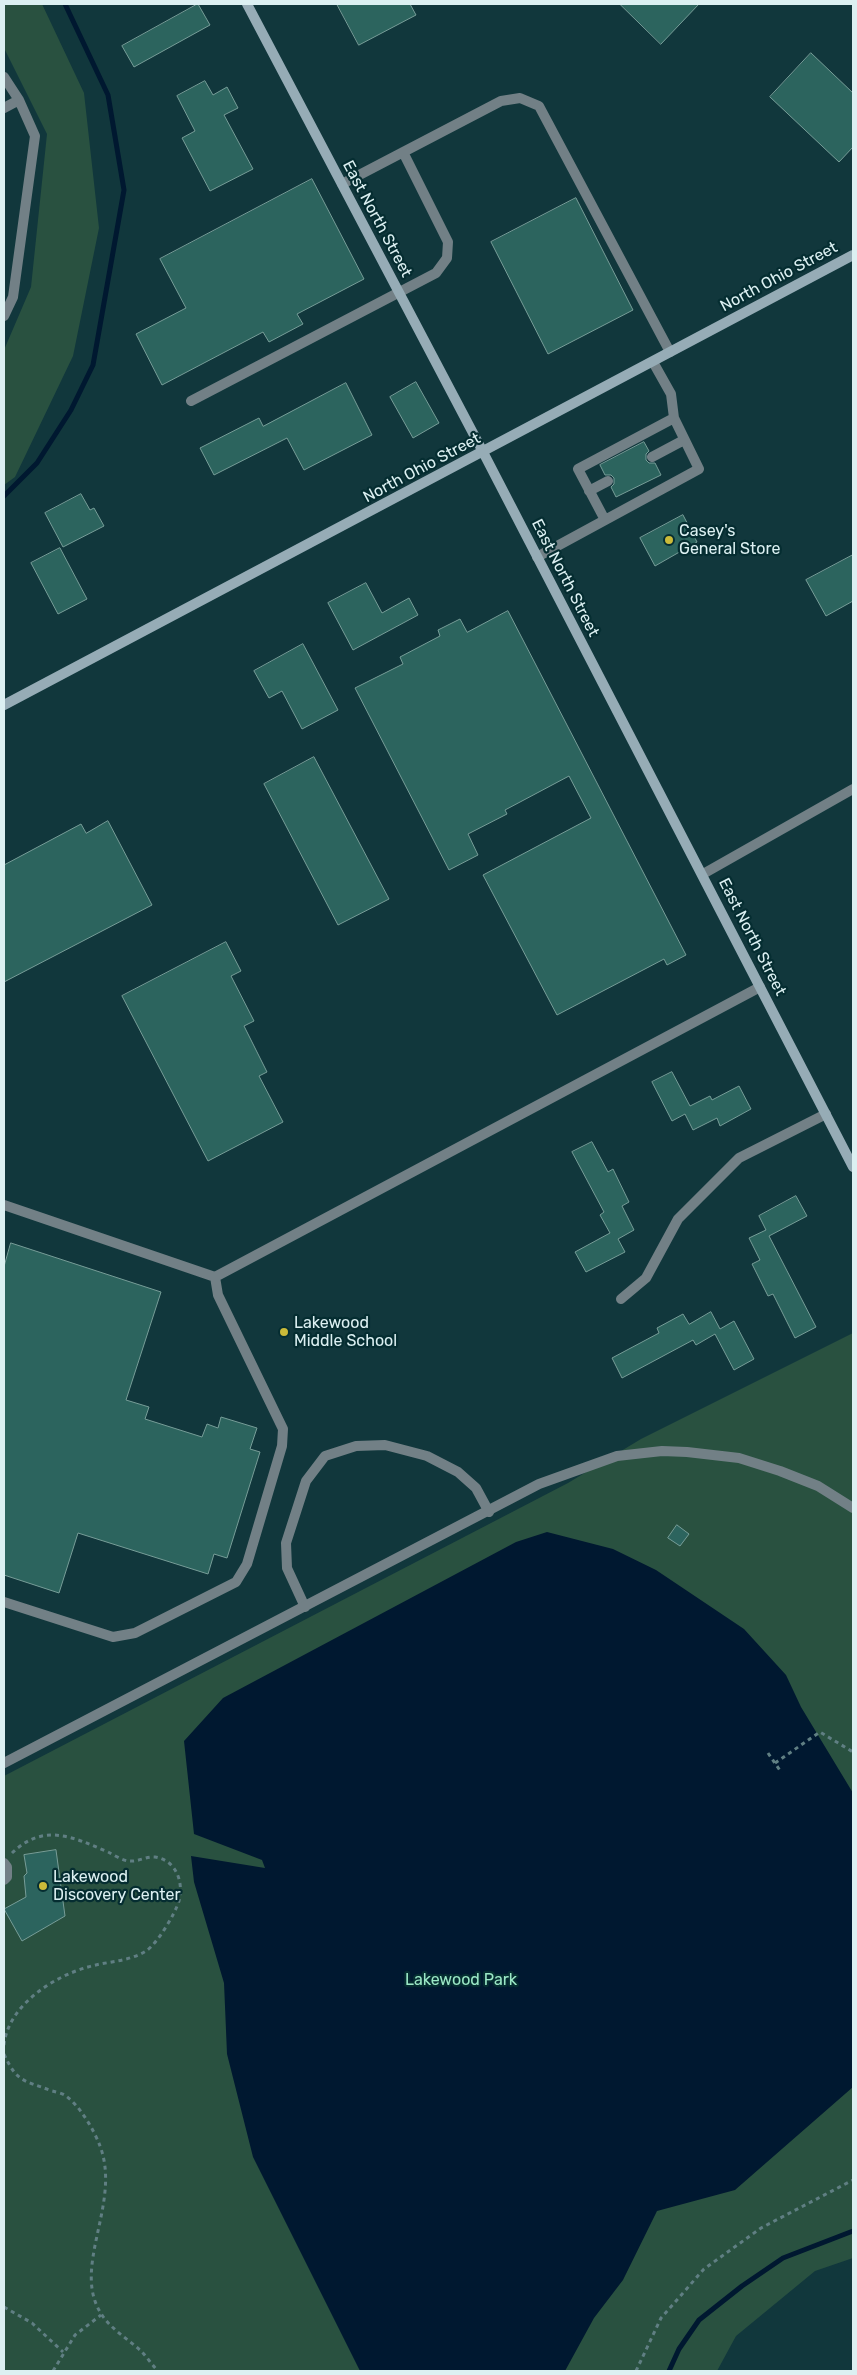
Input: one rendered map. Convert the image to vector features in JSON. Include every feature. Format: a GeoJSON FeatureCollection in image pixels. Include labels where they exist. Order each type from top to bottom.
{"type":"FeatureCollection","features":[{"type":"Feature","properties":{"kind":"street","name":"East North Street"},"geometry":{"type":"LineString","coordinates":[[247,4],[483,452],[853,1167]]}},
{"type":"Feature","properties":{"kind":"street"},"geometry":{"type":"LineString","coordinates":[[4,76],[19,100],[35,136],[13,298],[4,316]]}},
{"type":"Feature","properties":{"kind":"street"},"geometry":{"type":"LineString","coordinates":[[342,184],[501,101],[520,98],[539,106],[670,352]]}},
{"type":"Feature","properties":{"kind":"street"},"geometry":{"type":"LineString","coordinates":[[4,108],[19,100]]}},
{"type":"Feature","properties":{"kind":"street"},"geometry":{"type":"LineString","coordinates":[[191,401],[436,273],[447,258],[448,242],[403,152]]}},
{"type":"Feature","properties":{"kind":"street","name":"North Ohio Street"},"geometry":{"type":"LineString","coordinates":[[4,705],[853,255]]}},
{"type":"Feature","properties":{"kind":"street"},"geometry":{"type":"LineString","coordinates":[[537,557],[699,470],[674,418],[671,394],[653,362]]}},
{"type":"Feature","properties":{"kind":"street"},"geometry":{"type":"LineString","coordinates":[[604,520],[578,469],[674,418]]}},
{"type":"Feature","properties":{"kind":"street"},"geometry":{"type":"LineString","coordinates":[[652,457],[684,440]]}},
{"type":"Feature","properties":{"kind":"street"},"geometry":{"type":"LineString","coordinates":[[589,490],[608,481]]}},
{"type":"Feature","properties":{"kind":"street"},"geometry":{"type":"LineString","coordinates":[[702,874],[853,789]]}},
{"type":"Feature","properties":{"kind":"street"},"geometry":{"type":"LineString","coordinates":[[4,1204],[215,1277],[760,986]]}},
{"type":"Feature","properties":{"kind":"street"},"geometry":{"type":"LineString","coordinates":[[621,1298],[646,1278],[678,1219],[739,1158],[826,1114]]}},
{"type":"Feature","properties":{"kind":"street"},"geometry":{"type":"LineString","coordinates":[[4,1602],[113,1637],[135,1633],[236,1582],[247,1564],[282,1446],[283,1429],[218,1295],[215,1277]]}},
{"type":"Feature","properties":{"kind":"street"},"geometry":{"type":"LineString","coordinates":[[305,1607],[287,1568],[286,1543],[306,1482],[325,1456],[356,1446],[385,1445],[427,1456],[458,1472],[476,1488],[489,1512]]}},
{"type":"Feature","properties":{"kind":"street"},"geometry":{"type":"LineString","coordinates":[[4,1763],[489,1512],[539,1484],[617,1456],[662,1451],[739,1458],[818,1486],[853,1508]]}},
{"type":"Feature","properties":{"kind":"street"},"geometry":{"type":"LineString","coordinates":[[4,1880],[7,1877],[6,1860]]}},
{"type":"Feature","properties":{"kind":"path"},"geometry":{"type":"LineString","coordinates":[[775,1763],[820,1732],[853,1752]]}},
{"type":"Feature","properties":{"kind":"path"},"geometry":{"type":"LineString","coordinates":[[768,1753],[781,1772]]}},
{"type":"Feature","properties":{"kind":"path"},"geometry":{"type":"LineString","coordinates":[[4,2045],[4,2036],[16,2012],[36,1994],[64,1976],[87,1967],[130,1959],[148,1950],[166,1927],[179,1900],[179,1875],[169,1862],[155,1856],[129,1861],[71,1836],[36,1836],[18,1847],[6,1860]]}},
{"type":"Feature","properties":{"kind":"path"},"geometry":{"type":"LineString","coordinates":[[4,2054],[11,2070],[25,2083],[65,2096],[80,2111],[100,2145],[106,2169],[106,2199],[92,2265],[90,2290],[101,2315],[116,2332],[141,2351],[158,2371]]}},
{"type":"Feature","properties":{"kind":"path"},"geometry":{"type":"LineString","coordinates":[[636,2371],[661,2318],[704,2269],[761,2228],[853,2180]]}},
{"type":"Feature","properties":{"kind":"path"},"geometry":{"type":"LineString","coordinates":[[4,2307],[32,2323],[63,2352]]}},
{"type":"Feature","properties":{"kind":"path"},"geometry":{"type":"LineString","coordinates":[[52,2371],[75,2335],[101,2315]]}},
{"type":"Feature","properties":{"kind":"green space"},"geometry":{"type":"Polygon","coordinates":[[[4,4],[42,4],[84,93],[99,228],[73,356],[15,477],[4,485],[4,350],[31,287],[47,134],[4,48],[4,4]]]}},
{"type":"Feature","properties":{"kind":"green space","name":"Lakewood Park"},"geometry":{"type":"Polygon","coordinates":[[[853,1333],[853,2258],[815,2271],[736,2336],[717,2371],[4,2371],[4,1776],[568,1483],[641,1439],[853,1333]]]}},
{"type":"Feature","properties":{"kind":"water","name":"Lakewood Park"},"geometry":{"type":"Polygon","coordinates":[[[547,1532],[613,1549],[656,1570],[744,1629],[786,1675],[801,1707],[853,1793],[853,2087],[735,2190],[657,2211],[623,2280],[594,2318],[565,2371],[360,2371],[253,2157],[227,2054],[224,1983],[194,1882],[191,1856],[265,1868],[262,1860],[194,1834],[184,1741],[223,1698],[516,1542],[547,1532]]]}},
{"type":"Feature","properties":{"kind":"building"},"geometry":{"type":"Polygon","coordinates":[[[198,4],[210,25],[134,67],[122,46],[198,4]]]}},
{"type":"Feature","properties":{"kind":"building"},"geometry":{"type":"Polygon","coordinates":[[[337,4],[410,4],[416,15],[359,45],[337,4]]]}},
{"type":"Feature","properties":{"kind":"building"},"geometry":{"type":"Polygon","coordinates":[[[620,4],[699,4],[661,44],[620,4]]]}},
{"type":"Feature","properties":{"kind":"building"},"geometry":{"type":"Polygon","coordinates":[[[811,53],[853,93],[853,147],[839,162],[770,97],[811,53]]]}},
{"type":"Feature","properties":{"kind":"building"},"geometry":{"type":"Polygon","coordinates":[[[205,81],[213,95],[227,87],[238,108],[224,115],[253,169],[210,191],[182,138],[195,131],[177,96],[205,81]]]}},
{"type":"Feature","properties":{"kind":"building"},"geometry":{"type":"Polygon","coordinates":[[[312,179],[364,279],[297,314],[303,324],[269,342],[263,332],[162,385],[136,334],[186,308],[160,259],[312,179]]]}},
{"type":"Feature","properties":{"kind":"building"},"geometry":{"type":"Polygon","coordinates":[[[576,198],[633,310],[548,354],[491,242],[576,198]]]}},
{"type":"Feature","properties":{"kind":"building"},"geometry":{"type":"Polygon","coordinates":[[[416,382],[439,423],[413,438],[390,397],[416,382]]]}},
{"type":"Feature","properties":{"kind":"building"},"geometry":{"type":"Polygon","coordinates":[[[346,383],[372,435],[304,470],[287,438],[214,475],[200,448],[259,418],[263,426],[346,383]]]}},
{"type":"Feature","properties":{"kind":"building"},"geometry":{"type":"Polygon","coordinates":[[[644,442],[649,451],[646,454],[646,460],[649,463],[655,463],[661,475],[616,497],[611,487],[614,484],[614,478],[611,475],[605,475],[600,465],[644,442]]]}},
{"type":"Feature","properties":{"kind":"building"},"geometry":{"type":"Polygon","coordinates":[[[81,494],[90,510],[94,508],[104,526],[63,547],[45,513],[81,494]]]}},
{"type":"Feature","properties":{"kind":"building","name":"Casey's General Store"},"geometry":{"type":"Polygon","coordinates":[[[683,515],[697,542],[655,566],[640,538],[683,515]]]}},
{"type":"Feature","properties":{"kind":"building"},"geometry":{"type":"Polygon","coordinates":[[[60,548],[87,599],[58,614],[31,563],[60,548]]]}},
{"type":"Feature","properties":{"kind":"building"},"geometry":{"type":"Polygon","coordinates":[[[853,555],[853,601],[826,616],[806,580],[853,555]]]}},
{"type":"Feature","properties":{"kind":"building"},"geometry":{"type":"Polygon","coordinates":[[[366,583],[382,613],[409,598],[418,615],[353,650],[328,603],[366,583]]]}},
{"type":"Feature","properties":{"kind":"building"},"geometry":{"type":"Polygon","coordinates":[[[508,611],[686,955],[667,965],[664,959],[557,1015],[483,875],[591,818],[569,776],[505,810],[507,814],[468,834],[478,855],[449,870],[355,688],[403,664],[400,657],[440,636],[438,630],[460,619],[467,632],[508,611]]]}},
{"type":"Feature","properties":{"kind":"building"},"geometry":{"type":"Polygon","coordinates":[[[303,644],[338,710],[302,729],[282,691],[269,698],[254,671],[303,644]]]}},
{"type":"Feature","properties":{"kind":"building"},"geometry":{"type":"Polygon","coordinates":[[[314,757],[389,899],[338,925],[264,784],[314,757]]]}},
{"type":"Feature","properties":{"kind":"building"},"geometry":{"type":"Polygon","coordinates":[[[108,821],[152,905],[4,982],[4,865],[81,824],[86,833],[108,821]]]}},
{"type":"Feature","properties":{"kind":"building"},"geometry":{"type":"Polygon","coordinates":[[[226,942],[241,971],[231,976],[254,1021],[244,1026],[267,1072],[259,1076],[283,1122],[208,1161],[122,996],[226,942]]]}},
{"type":"Feature","properties":{"kind":"building"},"geometry":{"type":"Polygon","coordinates":[[[672,1072],[690,1106],[710,1096],[712,1100],[739,1086],[751,1109],[720,1126],[717,1118],[693,1130],[685,1114],[672,1121],[652,1082],[672,1072]]]}},
{"type":"Feature","properties":{"kind":"building"},"geometry":{"type":"Polygon","coordinates":[[[592,1142],[608,1172],[613,1169],[629,1202],[622,1206],[634,1230],[618,1239],[625,1252],[586,1272],[575,1252],[610,1233],[600,1215],[604,1212],[572,1152],[592,1142]]]}},
{"type":"Feature","properties":{"kind":"building"},"geometry":{"type":"Polygon","coordinates":[[[796,1196],[807,1216],[769,1236],[816,1327],[795,1338],[773,1294],[768,1296],[752,1264],[760,1260],[749,1238],[766,1230],[759,1216],[796,1196]]]}},
{"type":"Feature","properties":{"kind":"building"},"geometry":{"type":"Polygon","coordinates":[[[11,1243],[161,1292],[126,1400],[149,1407],[145,1419],[202,1437],[207,1424],[218,1428],[221,1417],[257,1428],[250,1449],[260,1452],[227,1558],[214,1554],[208,1574],[78,1533],[59,1593],[4,1575],[4,1267],[11,1243]]]}},
{"type":"Feature","properties":{"kind":"building"},"geometry":{"type":"Polygon","coordinates":[[[711,1312],[720,1329],[734,1321],[754,1359],[734,1370],[715,1334],[696,1345],[693,1340],[622,1378],[612,1358],[659,1333],[657,1328],[683,1314],[689,1324],[711,1312]]]}},
{"type":"Feature","properties":{"kind":"building"},"geometry":{"type":"Polygon","coordinates":[[[677,1525],[689,1534],[680,1546],[668,1538],[677,1525]]]}},
{"type":"Feature","properties":{"kind":"building","name":"Lakewood Discovery Center"},"geometry":{"type":"Polygon","coordinates":[[[56,1850],[65,1916],[22,1941],[4,1909],[26,1897],[24,1876],[27,1873],[24,1855],[56,1850]]]}},
{"type":"Feature","properties":{"kind":"waterway"},"geometry":{"type":"LineString","coordinates":[[4,496],[37,463],[71,410],[93,365],[124,190],[108,95],[65,4]]}},
{"type":"Feature","properties":{"kind":"waterway"},"geometry":{"type":"LineString","coordinates":[[669,2371],[679,2349],[699,2320],[742,2286],[783,2258],[853,2231]]}},
{"type":"Feature","properties":{"kind":"place","name":"Casey's General Store"},"geometry":{"type":"Point","coordinates":[669,540]}},
{"type":"Feature","properties":{"kind":"place","name":"Lakewood Middle School"},"geometry":{"type":"Point","coordinates":[284,1332]}},
{"type":"Feature","properties":{"kind":"place","name":"Lakewood Discovery Center"},"geometry":{"type":"Point","coordinates":[43,1886]}}]}
